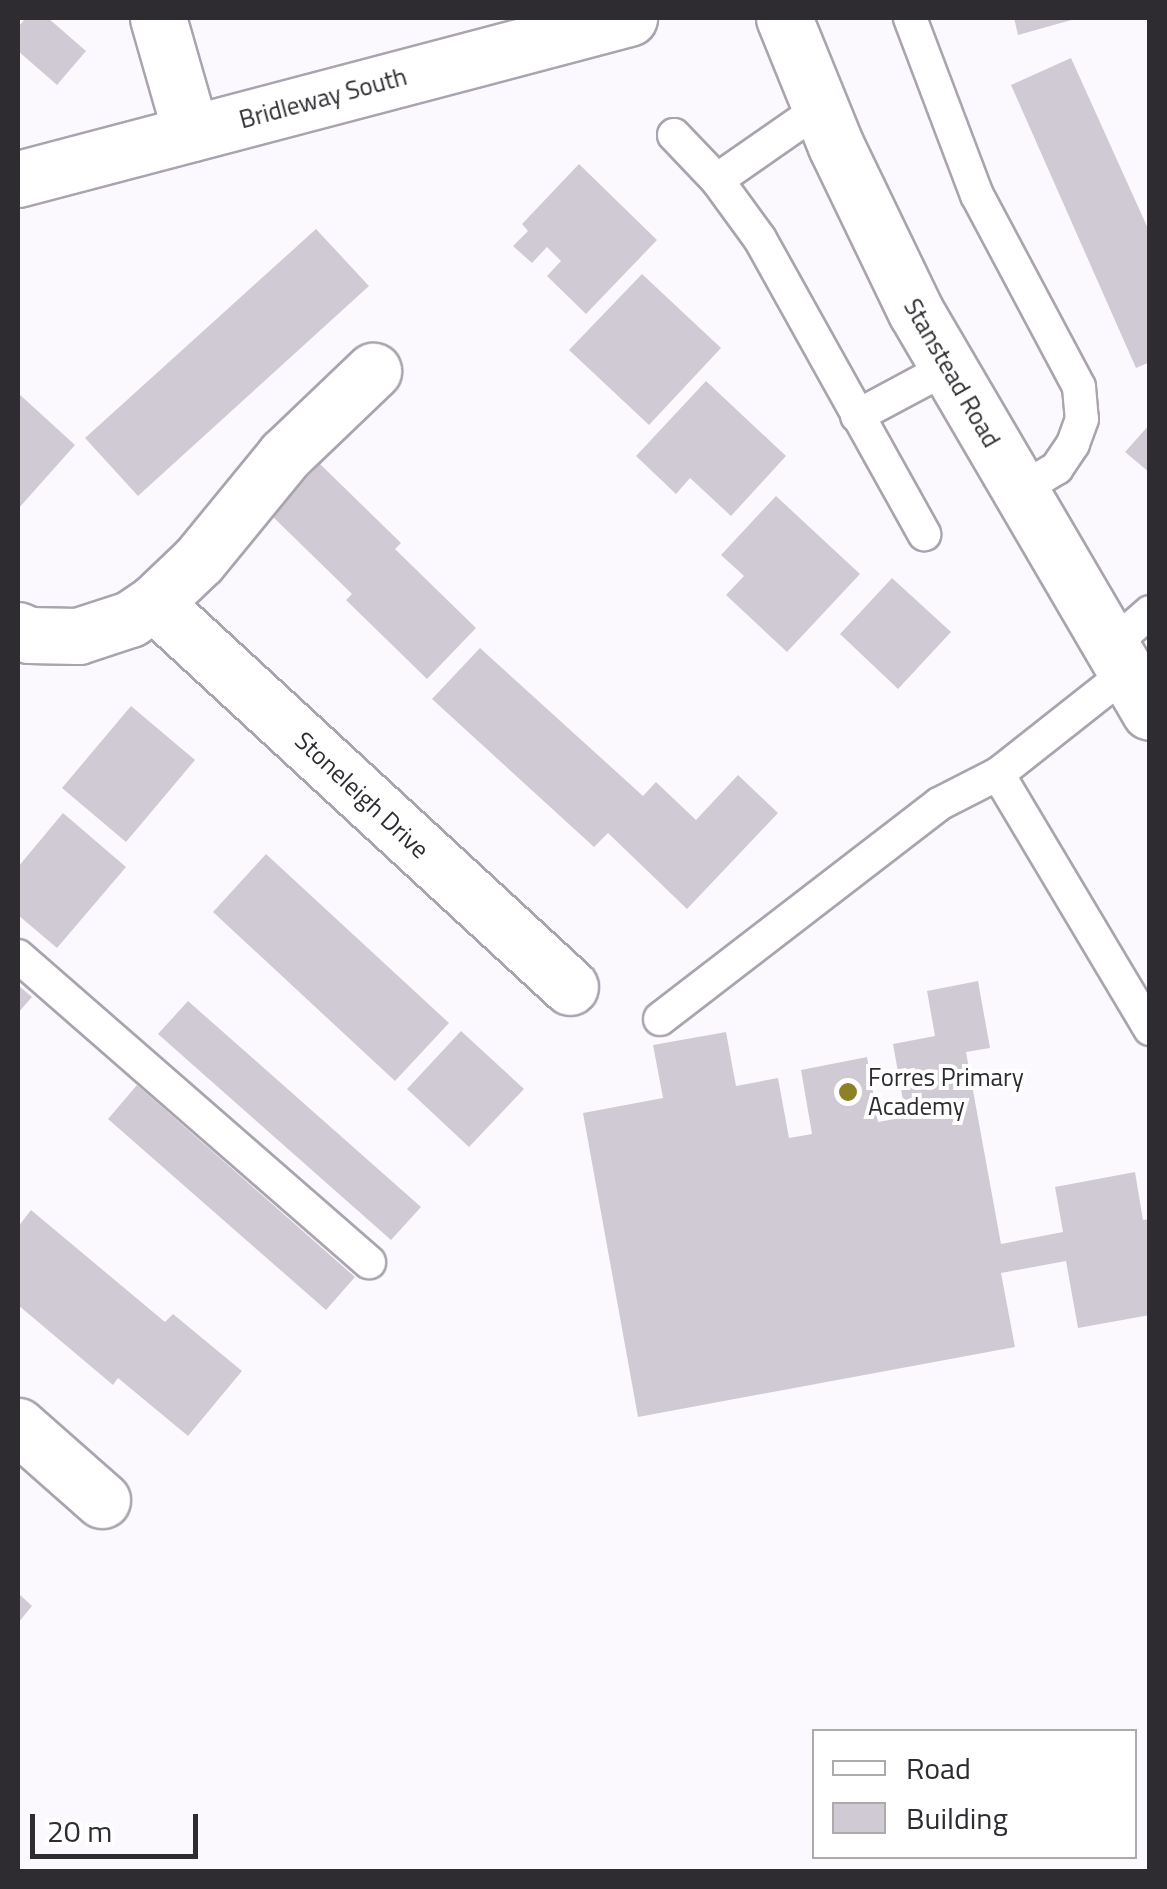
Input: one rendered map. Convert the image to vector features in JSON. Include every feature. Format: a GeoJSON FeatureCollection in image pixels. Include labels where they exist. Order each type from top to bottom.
{"type":"FeatureCollection","features":[{"type":"Feature","properties":{"kind":"street"},"geometry":{"type":"LineString","coordinates":[[158,18],[191,133]]}},
{"type":"Feature","properties":{"kind":"street","name":"Bridleway South"},"geometry":{"type":"LineString","coordinates":[[18,179],[629,18]]}},
{"type":"Feature","properties":{"kind":"street","name":"Stanstead Road"},"geometry":{"type":"LineString","coordinates":[[784,18],[820,109],[894,268],[1129,678]]}},
{"type":"Feature","properties":{"kind":"street"},"geometry":{"type":"LineString","coordinates":[[21,645],[78,636],[130,618],[154,603],[200,560],[285,454],[373,371]]}},
{"type":"Feature","properties":{"kind":"street","name":"Stoneleigh Drive"},"geometry":{"type":"LineString","coordinates":[[154,603],[570,988]]}},
{"type":"Feature","properties":{"kind":"street"},"geometry":{"type":"LineString","coordinates":[[18,1426],[102,1500]]}},
{"type":"Feature","properties":{"kind":"lane"},"geometry":{"type":"LineString","coordinates":[[910,18],[978,195],[1078,386],[1082,419],[1073,444],[1056,468],[1020,490]]}},
{"type":"Feature","properties":{"kind":"lane"},"geometry":{"type":"LineString","coordinates":[[717,180],[820,109]]}},
{"type":"Feature","properties":{"kind":"lane"},"geometry":{"type":"LineString","coordinates":[[674,135],[717,180],[788,285],[924,534]]}},
{"type":"Feature","properties":{"kind":"lane"},"geometry":{"type":"LineString","coordinates":[[857,416],[948,368]]}},
{"type":"Feature","properties":{"kind":"lane"},"geometry":{"type":"LineString","coordinates":[[660,1018],[939,804],[998,774],[1129,678],[1150,612]]}},
{"type":"Feature","properties":{"kind":"lane"},"geometry":{"type":"LineString","coordinates":[[998,774],[1150,1029]]}},
{"type":"Feature","properties":{"kind":"lane"},"geometry":{"type":"LineString","coordinates":[[18,956],[369,1262]]}},
{"type":"Feature","properties":{"kind":"building"},"geometry":{"type":"Polygon","coordinates":[[[26,18],[48,18],[86,51],[57,85],[18,51],[18,27],[26,18]]]}},
{"type":"Feature","properties":{"kind":"building"},"geometry":{"type":"Polygon","coordinates":[[[1014,18],[1075,18],[1075,19],[1018,35],[1014,18]]]}},
{"type":"Feature","properties":{"kind":"building"},"geometry":{"type":"Polygon","coordinates":[[[1071,58],[1150,233],[1150,362],[1136,368],[1011,85],[1071,58]]]}},
{"type":"Feature","properties":{"kind":"building"},"geometry":{"type":"Polygon","coordinates":[[[579,164],[657,240],[586,314],[547,276],[561,261],[547,247],[532,263],[513,246],[528,231],[522,224],[579,164]]]}},
{"type":"Feature","properties":{"kind":"building"},"geometry":{"type":"Polygon","coordinates":[[[316,229],[369,286],[138,496],[85,438],[316,229]]]}},
{"type":"Feature","properties":{"kind":"building"},"geometry":{"type":"Polygon","coordinates":[[[642,274],[721,348],[649,425],[569,350],[642,274]]]}},
{"type":"Feature","properties":{"kind":"building"},"geometry":{"type":"Polygon","coordinates":[[[706,381],[786,456],[731,516],[690,478],[676,494],[636,456],[706,381]]]}},
{"type":"Feature","properties":{"kind":"building"},"geometry":{"type":"Polygon","coordinates":[[[18,393],[75,445],[18,509],[18,393]]]}},
{"type":"Feature","properties":{"kind":"building"},"geometry":{"type":"Polygon","coordinates":[[[1150,424],[1150,473],[1125,452],[1150,424]]]}},
{"type":"Feature","properties":{"kind":"building"},"geometry":{"type":"Polygon","coordinates":[[[320,464],[401,543],[395,549],[476,628],[427,679],[346,600],[352,594],[271,515],[320,464]]]}},
{"type":"Feature","properties":{"kind":"building"},"geometry":{"type":"Polygon","coordinates":[[[776,496],[860,574],[787,652],[726,595],[744,576],[721,555],[776,496]]]}},
{"type":"Feature","properties":{"kind":"building"},"geometry":{"type":"Polygon","coordinates":[[[892,578],[951,632],[898,689],[840,634],[892,578]]]}},
{"type":"Feature","properties":{"kind":"building"},"geometry":{"type":"Polygon","coordinates":[[[480,648],[643,796],[656,782],[696,820],[738,775],[778,813],[687,909],[608,833],[594,847],[432,699],[480,648]]]}},
{"type":"Feature","properties":{"kind":"building"},"geometry":{"type":"Polygon","coordinates":[[[131,706],[195,760],[126,842],[62,788],[131,706]]]}},
{"type":"Feature","properties":{"kind":"building"},"geometry":{"type":"Polygon","coordinates":[[[63,813],[126,867],[57,948],[18,915],[18,867],[63,813]]]}},
{"type":"Feature","properties":{"kind":"building"},"geometry":{"type":"Polygon","coordinates":[[[266,854],[449,1023],[395,1081],[213,912],[266,854]]]}},
{"type":"Feature","properties":{"kind":"building"},"geometry":{"type":"Polygon","coordinates":[[[978,981],[990,1048],[966,1052],[1001,1244],[1063,1232],[1055,1187],[1135,1172],[1143,1220],[1150,1219],[1150,1315],[1078,1328],[1066,1261],[1001,1273],[1015,1347],[638,1417],[583,1113],[663,1098],[653,1045],[726,1032],[736,1086],[778,1078],[789,1138],[812,1134],[801,1070],[867,1057],[878,1122],[906,1117],[893,1044],[935,1036],[927,991],[978,981]]]}},
{"type":"Feature","properties":{"kind":"building"},"geometry":{"type":"Polygon","coordinates":[[[18,985],[32,997],[18,1013],[18,985]]]}},
{"type":"Feature","properties":{"kind":"building"},"geometry":{"type":"Polygon","coordinates":[[[188,1001],[421,1207],[391,1240],[158,1034],[188,1001]]]}},
{"type":"Feature","properties":{"kind":"building"},"geometry":{"type":"Polygon","coordinates":[[[461,1031],[524,1089],[469,1147],[407,1089],[461,1031]]]}},
{"type":"Feature","properties":{"kind":"building"},"geometry":{"type":"Polygon","coordinates":[[[137,1085],[355,1277],[326,1310],[108,1119],[137,1085]]]}},
{"type":"Feature","properties":{"kind":"building"},"geometry":{"type":"Polygon","coordinates":[[[31,1210],[165,1322],[173,1314],[242,1371],[188,1436],[118,1378],[113,1385],[18,1305],[18,1227],[31,1210]]]}},
{"type":"Feature","properties":{"kind":"building"},"geometry":{"type":"Polygon","coordinates":[[[18,1593],[32,1606],[18,1623],[18,1593]]]}},
{"type":"Feature","properties":{"kind":"place","name":"Forres Primary Academy"},"geometry":{"type":"Point","coordinates":[848,1092]}}]}
